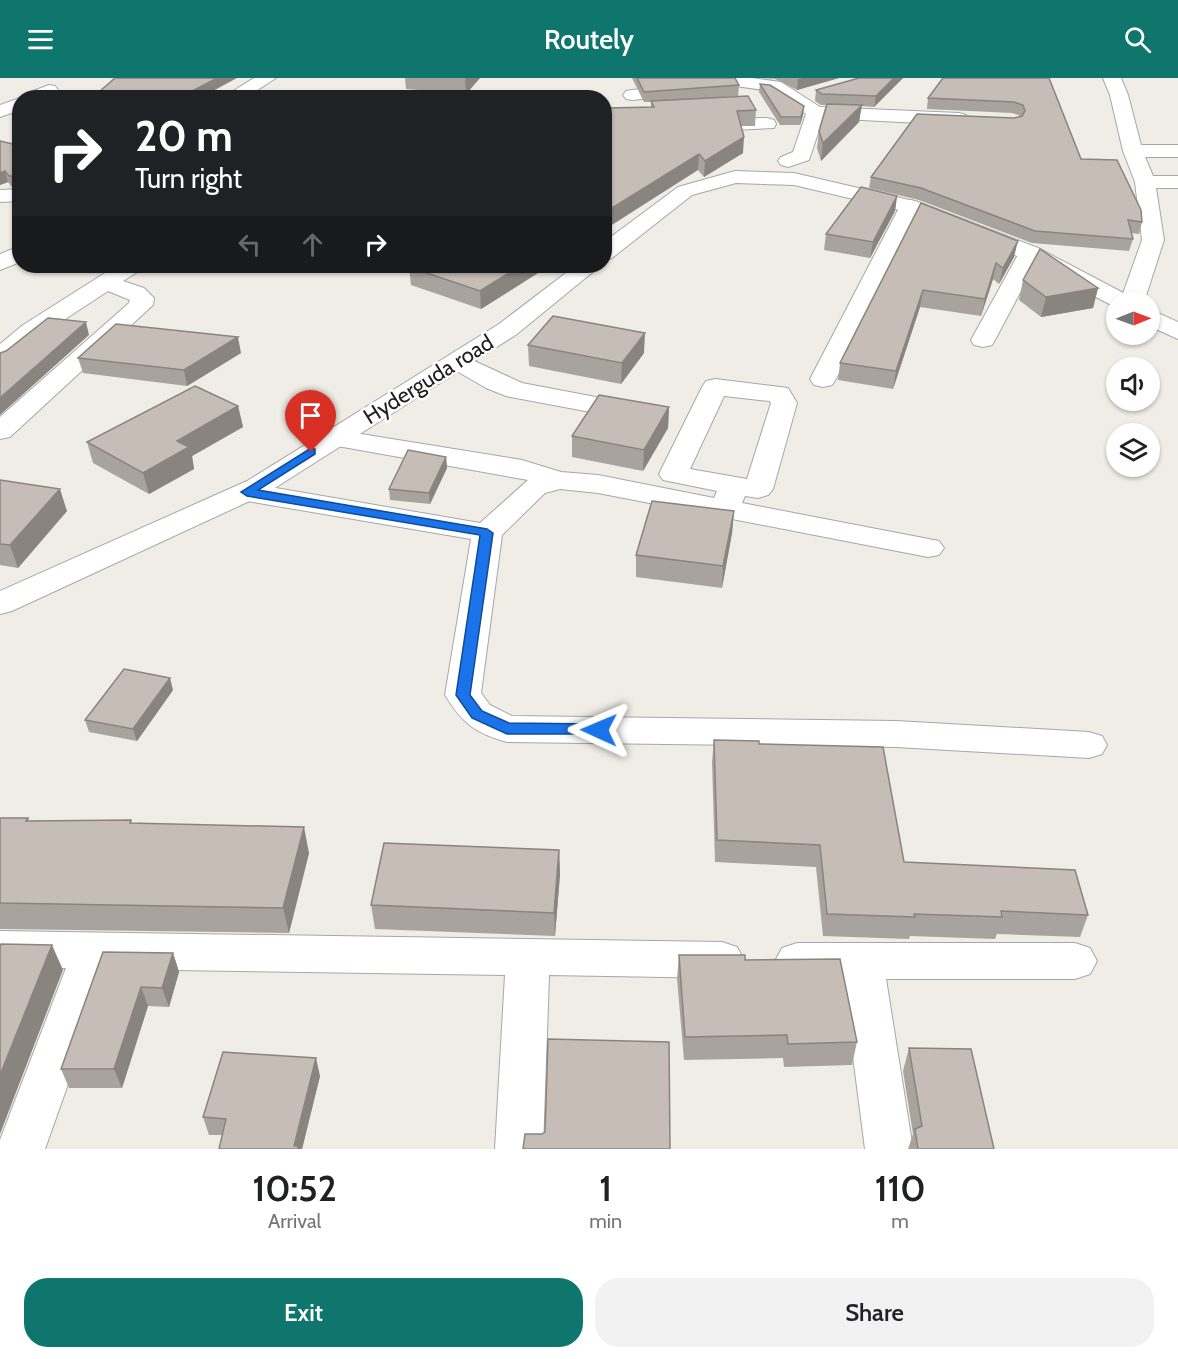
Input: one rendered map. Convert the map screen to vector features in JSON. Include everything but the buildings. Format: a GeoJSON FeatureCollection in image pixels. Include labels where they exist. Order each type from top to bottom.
{"type":"FeatureCollection","features":[{"type":"Feature","properties":{"kind":"street"},"geometry":{"type":"LineString","coordinates":[[245,90],[267,78]]}},
{"type":"Feature","properties":{"kind":"street"},"geometry":{"type":"LineString","coordinates":[[507,90],[516,78]]}},
{"type":"Feature","properties":{"kind":"street"},"geometry":{"type":"LineString","coordinates":[[1107,79],[1145,182],[1153,240],[1136,291]]}},
{"type":"Feature","properties":{"kind":"street"},"geometry":{"type":"LineString","coordinates":[[736,83],[773,82],[794,99],[816,112],[977,120]]}},
{"type":"Feature","properties":{"kind":"street"},"geometry":{"type":"LineString","coordinates":[[736,83],[767,124],[791,170]]}},
{"type":"Feature","properties":{"kind":"street"},"geometry":{"type":"LineString","coordinates":[[794,99],[813,92]]}},
{"type":"Feature","properties":{"kind":"street"},"geometry":{"type":"LineString","coordinates":[[635,102],[697,98]]}},
{"type":"Feature","properties":{"kind":"street"},"geometry":{"type":"LineString","coordinates":[[791,170],[802,156],[816,112]]}},
{"type":"Feature","properties":{"kind":"street"},"geometry":{"type":"LineString","coordinates":[[690,126],[767,124]]}},
{"type":"Feature","properties":{"kind":"street"},"geometry":{"type":"LineString","coordinates":[[1133,151],[1178,151]]}},
{"type":"Feature","properties":{"kind":"street"},"geometry":{"type":"LineString","coordinates":[[612,247],[685,190],[735,177],[791,170],[911,206],[1030,253],[1106,293]]}},
{"type":"Feature","properties":{"kind":"street"},"geometry":{"type":"LineString","coordinates":[[1145,182],[1178,182]]}},
{"type":"Feature","properties":{"kind":"street"},"geometry":{"type":"LineString","coordinates":[[824,379],[911,206]]}},
{"type":"Feature","properties":{"kind":"street"},"geometry":{"type":"LineString","coordinates":[[983,340],[1030,253]]}},
{"type":"Feature","properties":{"kind":"street"},"geometry":{"type":"LineString","coordinates":[[0,357],[32,330],[119,273]]}},
{"type":"Feature","properties":{"kind":"street","name":"Hyderguda road"},"geometry":{"type":"LineString","coordinates":[[0,604],[247,492],[508,329],[580,273]]}},
{"type":"Feature","properties":{"kind":"street"},"geometry":{"type":"LineString","coordinates":[[0,431],[141,305],[142,298],[136,293],[103,282]]}},
{"type":"Feature","properties":{"kind":"street"},"geometry":{"type":"LineString","coordinates":[[1160,322],[1178,332]]}},
{"type":"Feature","properties":{"kind":"street"},"geometry":{"type":"LineString","coordinates":[[457,361],[515,390],[601,406]]}},
{"type":"Feature","properties":{"kind":"street"},"geometry":{"type":"LineString","coordinates":[[336,438],[522,469],[559,480],[729,497],[928,548]]}},
{"type":"Feature","properties":{"kind":"street"},"geometry":{"type":"LineString","coordinates":[[559,480],[535,487],[487,533],[463,695],[477,714],[507,729],[896,734],[1089,745]]}},
{"type":"Feature","properties":{"kind":"street"},"geometry":{"type":"LineString","coordinates":[[247,492],[487,533]]}},
{"type":"Feature","properties":{"kind":"street"},"geometry":{"type":"LineString","coordinates":[[0,949],[862,961],[1075,961]]}},
{"type":"Feature","properties":{"kind":"street"},"geometry":{"type":"LineString","coordinates":[[21,1149],[94,951]]}},
{"type":"Feature","properties":{"kind":"street"},"geometry":{"type":"LineString","coordinates":[[519,1149],[528,957]]}},
{"type":"Feature","properties":{"kind":"street"},"geometry":{"type":"LineString","coordinates":[[862,961],[889,1149]]}},
{"type":"Feature","properties":{"kind":"route"},"geometry":{"type":"LineString","coordinates":[[311,452],[247,492],[487,533],[463,695],[477,714],[507,729],[599,730]]}}]}
